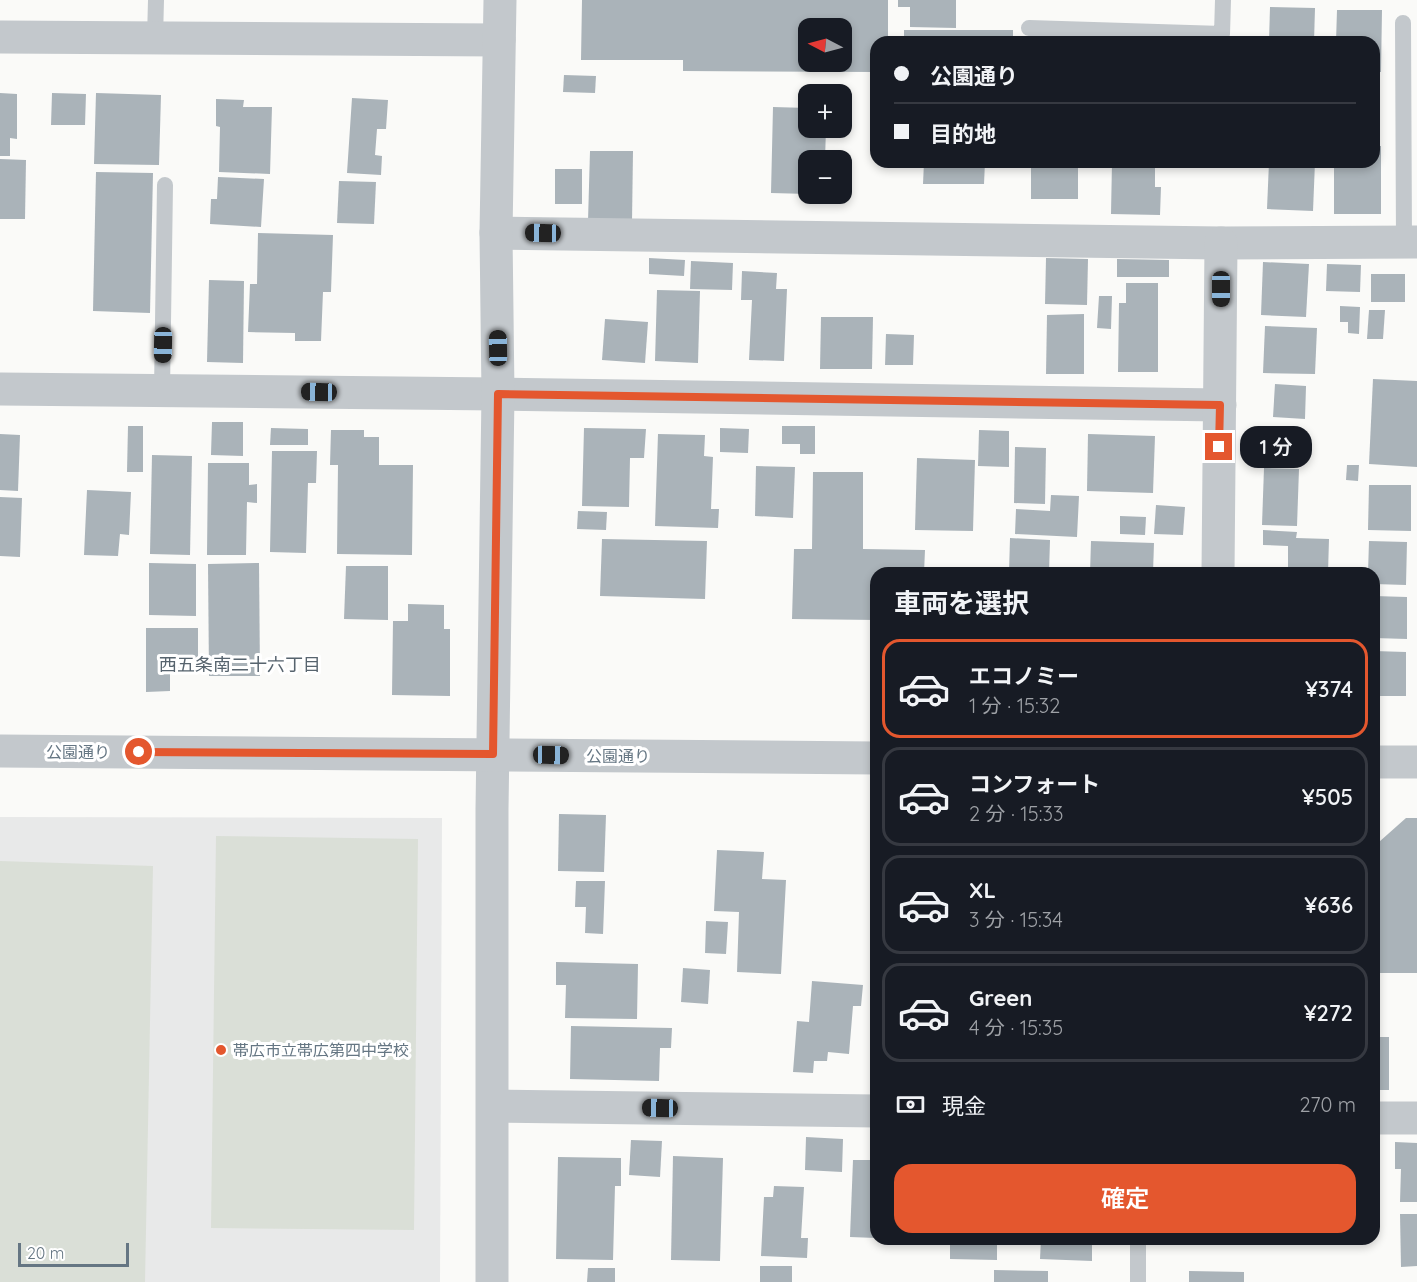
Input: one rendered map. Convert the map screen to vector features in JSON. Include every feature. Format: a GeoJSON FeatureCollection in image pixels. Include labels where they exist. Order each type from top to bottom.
{"type":"FeatureCollection","features":[{"type":"Feature","properties":{"kind":"street"},"geometry":{"type":"LineString","coordinates":[[492,1282],[493,754],[498,394],[496,233],[500,0]]}},
{"type":"Feature","properties":{"kind":"street"},"geometry":{"type":"LineString","coordinates":[[0,37],[499,40]]}},
{"type":"Feature","properties":{"kind":"street"},"geometry":{"type":"LineString","coordinates":[[496,233],[1221,243],[1411,242]]}},
{"type":"Feature","properties":{"kind":"street"},"geometry":{"type":"LineString","coordinates":[[1218,567],[1221,243]]}},
{"type":"Feature","properties":{"kind":"street"},"geometry":{"type":"LineString","coordinates":[[0,389],[1220,405]]}},
{"type":"Feature","properties":{"kind":"street","name":"公園通り"},"geometry":{"type":"LineString","coordinates":[[0,751],[870,758]]}},
{"type":"Feature","properties":{"kind":"street"},"geometry":{"type":"LineString","coordinates":[[1380,762],[1417,762]]}},
{"type":"Feature","properties":{"kind":"street"},"geometry":{"type":"LineString","coordinates":[[493,1106],[870,1111]]}},
{"type":"Feature","properties":{"kind":"street"},"geometry":{"type":"LineString","coordinates":[[1380,1118],[1417,1118]]}},
{"type":"Feature","properties":{"kind":"lane"},"geometry":{"type":"LineString","coordinates":[[155,38],[156,0]]}},
{"type":"Feature","properties":{"kind":"lane"},"geometry":{"type":"LineString","coordinates":[[1029,28],[1222,34],[1223,0]]}},
{"type":"Feature","properties":{"kind":"lane"},"geometry":{"type":"LineString","coordinates":[[1403,23],[1411,242]]}},
{"type":"Feature","properties":{"kind":"lane"},"geometry":{"type":"LineString","coordinates":[[162,391],[165,185]]}},
{"type":"Feature","properties":{"kind":"lane"},"geometry":{"type":"LineString","coordinates":[[1138,1245],[1138,1282]]}},
{"type":"Feature","properties":{"kind":"shaded area","name":"帯広市立帯広第四中学校"},"geometry":{"type":"Polygon","coordinates":[[[0,817],[442,818],[440,1282],[0,1282],[0,817]]]}},
{"type":"Feature","properties":{"kind":"shaded area"},"geometry":{"type":"Polygon","coordinates":[[[216,836],[418,839],[414,1230],[211,1228],[216,836]]]}},
{"type":"Feature","properties":{"kind":"shaded area"},"geometry":{"type":"Polygon","coordinates":[[[0,861],[153,866],[145,1282],[0,1282],[0,861]]]}},
{"type":"Feature","properties":{"kind":"building"},"geometry":{"type":"Polygon","coordinates":[[[582,0],[888,0],[888,36],[870,36],[870,72],[852,72],[852,18],[798,18],[798,72],[683,71],[683,60],[581,60],[582,0]]]}},
{"type":"Feature","properties":{"kind":"building"},"geometry":{"type":"Polygon","coordinates":[[[898,0],[956,0],[956,28],[910,27],[910,7],[898,7],[898,0]]]}},
{"type":"Feature","properties":{"kind":"building"},"geometry":{"type":"Polygon","coordinates":[[[1270,7],[1315,8],[1314,36],[1269,36],[1270,7]]]}},
{"type":"Feature","properties":{"kind":"building"},"geometry":{"type":"Polygon","coordinates":[[[1337,10],[1382,10],[1381,72],[1380,36],[1336,36],[1337,10]]]}},
{"type":"Feature","properties":{"kind":"building"},"geometry":{"type":"Polygon","coordinates":[[[904,30],[1013,30],[1013,36],[904,36],[904,30]]]}},
{"type":"Feature","properties":{"kind":"building"},"geometry":{"type":"Polygon","coordinates":[[[564,75],[596,76],[595,93],[563,92],[564,75]]]}},
{"type":"Feature","properties":{"kind":"building"},"geometry":{"type":"Polygon","coordinates":[[[0,93],[17,94],[17,139],[10,138],[10,156],[0,156],[0,93]]]}},
{"type":"Feature","properties":{"kind":"building"},"geometry":{"type":"Polygon","coordinates":[[[52,93],[86,94],[85,125],[51,125],[52,93]]]}},
{"type":"Feature","properties":{"kind":"building"},"geometry":{"type":"Polygon","coordinates":[[[96,93],[161,95],[159,165],[94,164],[96,93]]]}},
{"type":"Feature","properties":{"kind":"building"},"geometry":{"type":"Polygon","coordinates":[[[352,98],[388,100],[386,129],[377,129],[375,155],[382,156],[381,175],[347,173],[352,98]]]}},
{"type":"Feature","properties":{"kind":"building"},"geometry":{"type":"Polygon","coordinates":[[[216,99],[244,100],[243,107],[272,107],[270,174],[219,172],[220,127],[216,126],[216,99]]]}},
{"type":"Feature","properties":{"kind":"building"},"geometry":{"type":"Polygon","coordinates":[[[773,107],[798,108],[798,138],[826,138],[825,150],[798,150],[798,194],[771,193],[773,107]]]}},
{"type":"Feature","properties":{"kind":"building"},"geometry":{"type":"Polygon","coordinates":[[[1381,146],[1381,214],[1334,214],[1334,168],[1380,168],[1381,146]]]}},
{"type":"Feature","properties":{"kind":"building"},"geometry":{"type":"Polygon","coordinates":[[[590,151],[633,151],[632,222],[588,221],[590,151]]]}},
{"type":"Feature","properties":{"kind":"building"},"geometry":{"type":"Polygon","coordinates":[[[0,159],[26,160],[25,219],[0,219],[0,159]]]}},
{"type":"Feature","properties":{"kind":"building"},"geometry":{"type":"Polygon","coordinates":[[[924,168],[985,168],[984,184],[923,184],[924,168]]]}},
{"type":"Feature","properties":{"kind":"building"},"geometry":{"type":"Polygon","coordinates":[[[1031,168],[1078,168],[1078,199],[1031,199],[1031,168]]]}},
{"type":"Feature","properties":{"kind":"building"},"geometry":{"type":"Polygon","coordinates":[[[1112,168],[1155,168],[1155,187],[1161,187],[1160,215],[1111,214],[1112,168]]]}},
{"type":"Feature","properties":{"kind":"building"},"geometry":{"type":"Polygon","coordinates":[[[1269,168],[1315,168],[1313,211],[1267,209],[1269,168]]]}},
{"type":"Feature","properties":{"kind":"building"},"geometry":{"type":"Polygon","coordinates":[[[555,169],[582,169],[582,204],[555,204],[555,169]]]}},
{"type":"Feature","properties":{"kind":"building"},"geometry":{"type":"Polygon","coordinates":[[[96,172],[153,173],[150,313],[93,311],[96,172]]]}},
{"type":"Feature","properties":{"kind":"building"},"geometry":{"type":"Polygon","coordinates":[[[218,177],[264,179],[261,227],[210,224],[211,199],[217,199],[218,177]]]}},
{"type":"Feature","properties":{"kind":"building"},"geometry":{"type":"Polygon","coordinates":[[[339,181],[376,182],[374,224],[337,223],[339,181]]]}},
{"type":"Feature","properties":{"kind":"building"},"geometry":{"type":"Polygon","coordinates":[[[258,233],[333,235],[331,292],[323,292],[321,341],[295,341],[295,333],[248,332],[250,284],[257,284],[258,233]]]}},
{"type":"Feature","properties":{"kind":"building"},"geometry":{"type":"Polygon","coordinates":[[[649,258],[685,260],[684,276],[649,274],[649,258]]]}},
{"type":"Feature","properties":{"kind":"building"},"geometry":{"type":"Polygon","coordinates":[[[1046,258],[1088,259],[1087,305],[1045,304],[1046,258]]]}},
{"type":"Feature","properties":{"kind":"building"},"geometry":{"type":"Polygon","coordinates":[[[1117,259],[1169,260],[1169,277],[1117,277],[1117,259]]]}},
{"type":"Feature","properties":{"kind":"building"},"geometry":{"type":"Polygon","coordinates":[[[691,261],[733,263],[732,290],[690,289],[691,261]]]}},
{"type":"Feature","properties":{"kind":"building"},"geometry":{"type":"Polygon","coordinates":[[[1263,262],[1309,264],[1306,317],[1261,315],[1263,262]]]}},
{"type":"Feature","properties":{"kind":"building"},"geometry":{"type":"Polygon","coordinates":[[[1327,264],[1361,265],[1360,292],[1326,291],[1327,264]]]}},
{"type":"Feature","properties":{"kind":"building"},"geometry":{"type":"Polygon","coordinates":[[[742,271],[777,273],[776,289],[787,289],[784,361],[749,360],[752,300],[741,300],[742,271]]]}},
{"type":"Feature","properties":{"kind":"building"},"geometry":{"type":"Polygon","coordinates":[[[1371,274],[1405,274],[1405,302],[1371,302],[1371,274]]]}},
{"type":"Feature","properties":{"kind":"building"},"geometry":{"type":"Polygon","coordinates":[[[209,280],[244,281],[243,363],[207,362],[209,280]]]}},
{"type":"Feature","properties":{"kind":"building"},"geometry":{"type":"Polygon","coordinates":[[[1126,283],[1158,283],[1158,372],[1118,372],[1119,303],[1126,303],[1126,283]]]}},
{"type":"Feature","properties":{"kind":"building"},"geometry":{"type":"Polygon","coordinates":[[[657,290],[700,291],[698,363],[655,361],[657,290]]]}},
{"type":"Feature","properties":{"kind":"building"},"geometry":{"type":"Polygon","coordinates":[[[1099,296],[1112,296],[1111,329],[1097,328],[1099,296]]]}},
{"type":"Feature","properties":{"kind":"building"},"geometry":{"type":"Polygon","coordinates":[[[1340,306],[1360,307],[1359,334],[1348,333],[1348,322],[1340,322],[1340,306]]]}},
{"type":"Feature","properties":{"kind":"building"},"geometry":{"type":"Polygon","coordinates":[[[1369,310],[1385,310],[1383,339],[1367,339],[1369,310]]]}},
{"type":"Feature","properties":{"kind":"building"},"geometry":{"type":"Polygon","coordinates":[[[1084,314],[1084,374],[1046,374],[1047,315],[1084,314]]]}},
{"type":"Feature","properties":{"kind":"building"},"geometry":{"type":"Polygon","coordinates":[[[821,317],[873,317],[872,369],[820,369],[821,317]]]}},
{"type":"Feature","properties":{"kind":"building"},"geometry":{"type":"Polygon","coordinates":[[[605,319],[648,322],[645,363],[602,360],[605,319]]]}},
{"type":"Feature","properties":{"kind":"building"},"geometry":{"type":"Polygon","coordinates":[[[1265,326],[1317,328],[1315,374],[1263,373],[1265,326]]]}},
{"type":"Feature","properties":{"kind":"building"},"geometry":{"type":"Polygon","coordinates":[[[886,334],[914,335],[913,365],[885,365],[886,334]]]}},
{"type":"Feature","properties":{"kind":"building"},"geometry":{"type":"Polygon","coordinates":[[[1373,379],[1417,381],[1417,467],[1369,464],[1373,379]]]}},
{"type":"Feature","properties":{"kind":"building"},"geometry":{"type":"Polygon","coordinates":[[[1275,384],[1306,386],[1305,419],[1273,417],[1275,384]]]}},
{"type":"Feature","properties":{"kind":"building"},"geometry":{"type":"Polygon","coordinates":[[[212,422],[243,422],[243,456],[211,455],[212,422]]]}},
{"type":"Feature","properties":{"kind":"building"},"geometry":{"type":"Polygon","coordinates":[[[128,426],[143,426],[143,472],[127,472],[128,426]]]}},
{"type":"Feature","properties":{"kind":"building"},"geometry":{"type":"Polygon","coordinates":[[[782,426],[815,426],[815,454],[800,454],[800,444],[782,444],[782,426]]]}},
{"type":"Feature","properties":{"kind":"building"},"geometry":{"type":"Polygon","coordinates":[[[271,428],[308,429],[308,445],[270,445],[271,428]]]}},
{"type":"Feature","properties":{"kind":"building"},"geometry":{"type":"Polygon","coordinates":[[[584,428],[646,429],[644,458],[630,458],[629,507],[582,506],[584,428]]]}},
{"type":"Feature","properties":{"kind":"building"},"geometry":{"type":"Polygon","coordinates":[[[720,428],[749,429],[748,453],[720,452],[720,428]]]}},
{"type":"Feature","properties":{"kind":"building"},"geometry":{"type":"Polygon","coordinates":[[[331,430],[364,430],[364,437],[379,437],[379,465],[413,465],[412,555],[337,554],[338,465],[330,465],[331,430]]]}},
{"type":"Feature","properties":{"kind":"building"},"geometry":{"type":"Polygon","coordinates":[[[979,430],[1009,431],[1009,467],[978,466],[979,430]]]}},
{"type":"Feature","properties":{"kind":"building"},"geometry":{"type":"Polygon","coordinates":[[[0,434],[20,435],[18,491],[0,490],[0,434]]]}},
{"type":"Feature","properties":{"kind":"building"},"geometry":{"type":"Polygon","coordinates":[[[658,434],[705,435],[704,456],[713,457],[711,509],[719,509],[718,528],[655,526],[658,434]]]}},
{"type":"Feature","properties":{"kind":"building"},"geometry":{"type":"Polygon","coordinates":[[[1088,434],[1155,436],[1153,493],[1087,491],[1088,434]]]}},
{"type":"Feature","properties":{"kind":"building"},"geometry":{"type":"Polygon","coordinates":[[[1015,447],[1046,448],[1045,504],[1014,503],[1015,447]]]}},
{"type":"Feature","properties":{"kind":"building"},"geometry":{"type":"Polygon","coordinates":[[[272,451],[317,451],[316,483],[308,483],[306,553],[270,552],[272,451]]]}},
{"type":"Feature","properties":{"kind":"building"},"geometry":{"type":"Polygon","coordinates":[[[152,455],[192,456],[190,555],[150,554],[152,455]]]}},
{"type":"Feature","properties":{"kind":"building"},"geometry":{"type":"Polygon","coordinates":[[[917,458],[975,460],[973,531],[915,530],[917,458]]]}},
{"type":"Feature","properties":{"kind":"building"},"geometry":{"type":"Polygon","coordinates":[[[208,463],[249,463],[249,485],[257,484],[257,503],[247,502],[246,555],[207,555],[208,463]]]}},
{"type":"Feature","properties":{"kind":"building"},"geometry":{"type":"Polygon","coordinates":[[[1347,465],[1359,465],[1358,481],[1346,480],[1347,465]]]}},
{"type":"Feature","properties":{"kind":"building"},"geometry":{"type":"Polygon","coordinates":[[[756,466],[795,467],[793,518],[755,516],[756,466]]]}},
{"type":"Feature","properties":{"kind":"building"},"geometry":{"type":"Polygon","coordinates":[[[1264,468],[1299,469],[1297,526],[1262,525],[1264,468]]]}},
{"type":"Feature","properties":{"kind":"building"},"geometry":{"type":"Polygon","coordinates":[[[813,472],[863,472],[863,549],[925,550],[924,567],[870,567],[870,620],[792,619],[794,549],[812,549],[813,472]]]}},
{"type":"Feature","properties":{"kind":"building"},"geometry":{"type":"Polygon","coordinates":[[[1369,485],[1411,485],[1411,531],[1368,530],[1369,485]]]}},
{"type":"Feature","properties":{"kind":"building"},"geometry":{"type":"Polygon","coordinates":[[[87,490],[131,492],[129,535],[120,534],[118,556],[84,555],[87,490]]]}},
{"type":"Feature","properties":{"kind":"building"},"geometry":{"type":"Polygon","coordinates":[[[1051,495],[1079,496],[1077,537],[1015,534],[1016,509],[1050,511],[1051,495]]]}},
{"type":"Feature","properties":{"kind":"building"},"geometry":{"type":"Polygon","coordinates":[[[0,497],[22,498],[20,557],[0,556],[0,497]]]}},
{"type":"Feature","properties":{"kind":"building"},"geometry":{"type":"Polygon","coordinates":[[[1156,505],[1185,507],[1183,535],[1154,534],[1156,505]]]}},
{"type":"Feature","properties":{"kind":"building"},"geometry":{"type":"Polygon","coordinates":[[[578,511],[607,512],[606,530],[577,529],[578,511]]]}},
{"type":"Feature","properties":{"kind":"building"},"geometry":{"type":"Polygon","coordinates":[[[1120,516],[1146,517],[1145,535],[1120,534],[1120,516]]]}},
{"type":"Feature","properties":{"kind":"building"},"geometry":{"type":"Polygon","coordinates":[[[1263,530],[1297,532],[1296,538],[1329,539],[1328,567],[1288,567],[1288,546],[1263,545],[1263,530]]]}},
{"type":"Feature","properties":{"kind":"building"},"geometry":{"type":"Polygon","coordinates":[[[1010,538],[1050,540],[1049,567],[1009,567],[1010,538]]]}},
{"type":"Feature","properties":{"kind":"building"},"geometry":{"type":"Polygon","coordinates":[[[602,539],[707,541],[705,599],[600,596],[602,539]]]}},
{"type":"Feature","properties":{"kind":"building"},"geometry":{"type":"Polygon","coordinates":[[[1091,541],[1154,543],[1153,567],[1090,567],[1091,541]]]}},
{"type":"Feature","properties":{"kind":"building"},"geometry":{"type":"Polygon","coordinates":[[[1369,541],[1407,542],[1406,585],[1380,584],[1380,567],[1368,567],[1369,541]]]}},
{"type":"Feature","properties":{"kind":"building"},"geometry":{"type":"Polygon","coordinates":[[[149,563],[196,564],[196,616],[149,615],[149,563]]]}},
{"type":"Feature","properties":{"kind":"building"},"geometry":{"type":"Polygon","coordinates":[[[259,563],[260,676],[209,676],[208,564],[259,563]]]}},
{"type":"Feature","properties":{"kind":"building"},"geometry":{"type":"Polygon","coordinates":[[[346,566],[388,566],[388,620],[344,619],[346,566]]]}},
{"type":"Feature","properties":{"kind":"building"},"geometry":{"type":"Polygon","coordinates":[[[1380,596],[1407,597],[1407,639],[1380,638],[1380,596]]]}},
{"type":"Feature","properties":{"kind":"building"},"geometry":{"type":"Polygon","coordinates":[[[408,604],[444,605],[444,629],[450,629],[450,696],[392,695],[393,621],[408,621],[408,604]]]}},
{"type":"Feature","properties":{"kind":"building"},"geometry":{"type":"Polygon","coordinates":[[[146,628],[198,628],[198,668],[170,668],[170,691],[146,692],[146,628]]]}},
{"type":"Feature","properties":{"kind":"building"},"geometry":{"type":"Polygon","coordinates":[[[1380,651],[1406,652],[1406,696],[1380,696],[1380,651]]]}},
{"type":"Feature","properties":{"kind":"building"},"geometry":{"type":"Polygon","coordinates":[[[559,814],[606,815],[604,872],[558,871],[559,814]]]}},
{"type":"Feature","properties":{"kind":"building"},"geometry":{"type":"Polygon","coordinates":[[[1406,818],[1417,818],[1417,973],[1380,973],[1380,841],[1406,818]]]}},
{"type":"Feature","properties":{"kind":"building"},"geometry":{"type":"Polygon","coordinates":[[[717,850],[764,852],[762,879],[786,880],[781,974],[737,972],[739,912],[714,911],[717,850]]]}},
{"type":"Feature","properties":{"kind":"building"},"geometry":{"type":"Polygon","coordinates":[[[576,881],[605,881],[603,934],[585,933],[586,907],[575,907],[576,881]]]}},
{"type":"Feature","properties":{"kind":"building"},"geometry":{"type":"Polygon","coordinates":[[[706,921],[728,922],[726,954],[705,953],[706,921]]]}},
{"type":"Feature","properties":{"kind":"building"},"geometry":{"type":"Polygon","coordinates":[[[556,962],[638,964],[637,1019],[565,1018],[566,985],[556,985],[556,962]]]}},
{"type":"Feature","properties":{"kind":"building"},"geometry":{"type":"Polygon","coordinates":[[[683,968],[710,970],[708,1004],[681,1002],[683,968]]]}},
{"type":"Feature","properties":{"kind":"building"},"geometry":{"type":"Polygon","coordinates":[[[812,981],[863,985],[861,1006],[853,1006],[849,1054],[828,1052],[827,1061],[814,1061],[813,1073],[793,1072],[797,1021],[809,1022],[812,981]]]}},
{"type":"Feature","properties":{"kind":"building"},"geometry":{"type":"Polygon","coordinates":[[[571,1026],[672,1028],[671,1048],[660,1048],[659,1081],[570,1079],[571,1026]]]}},
{"type":"Feature","properties":{"kind":"building"},"geometry":{"type":"Polygon","coordinates":[[[1380,1037],[1389,1037],[1389,1090],[1380,1090],[1380,1037]]]}},
{"type":"Feature","properties":{"kind":"building"},"geometry":{"type":"Polygon","coordinates":[[[806,1137],[843,1139],[842,1172],[805,1170],[806,1137]]]}},
{"type":"Feature","properties":{"kind":"building"},"geometry":{"type":"Polygon","coordinates":[[[631,1140],[662,1141],[660,1177],[629,1175],[631,1140]]]}},
{"type":"Feature","properties":{"kind":"building"},"geometry":{"type":"Polygon","coordinates":[[[1395,1142],[1417,1143],[1417,1202],[1400,1202],[1401,1169],[1395,1169],[1395,1142]]]}},
{"type":"Feature","properties":{"kind":"building"},"geometry":{"type":"Polygon","coordinates":[[[673,1156],[723,1158],[720,1261],[671,1260],[673,1156]]]}},
{"type":"Feature","properties":{"kind":"building"},"geometry":{"type":"Polygon","coordinates":[[[558,1157],[621,1158],[621,1186],[615,1186],[613,1260],[556,1259],[558,1157]]]}},
{"type":"Feature","properties":{"kind":"building"},"geometry":{"type":"Polygon","coordinates":[[[853,1160],[870,1160],[870,1238],[850,1237],[853,1160]]]}},
{"type":"Feature","properties":{"kind":"building"},"geometry":{"type":"Polygon","coordinates":[[[774,1186],[804,1187],[801,1238],[808,1238],[807,1258],[761,1256],[764,1197],[773,1197],[774,1186]]]}},
{"type":"Feature","properties":{"kind":"building"},"geometry":{"type":"Polygon","coordinates":[[[1400,1214],[1417,1214],[1417,1266],[1401,1267],[1400,1214]]]}},
{"type":"Feature","properties":{"kind":"building"},"geometry":{"type":"Polygon","coordinates":[[[950,1245],[997,1245],[997,1260],[950,1259],[950,1245]]]}},
{"type":"Feature","properties":{"kind":"building"},"geometry":{"type":"Polygon","coordinates":[[[1041,1245],[1092,1245],[1092,1261],[1040,1259],[1041,1245]]]}},
{"type":"Feature","properties":{"kind":"building"},"geometry":{"type":"Polygon","coordinates":[[[760,1266],[792,1266],[792,1282],[760,1282],[760,1266]]]}},
{"type":"Feature","properties":{"kind":"building"},"geometry":{"type":"Polygon","coordinates":[[[588,1268],[615,1268],[615,1282],[587,1282],[588,1268]]]}},
{"type":"Feature","properties":{"kind":"building"},"geometry":{"type":"Polygon","coordinates":[[[994,1270],[1048,1271],[1048,1282],[994,1282],[994,1270]]]}},
{"type":"Feature","properties":{"kind":"building"},"geometry":{"type":"Polygon","coordinates":[[[1189,1271],[1244,1272],[1244,1282],[1189,1282],[1189,1271]]]}},
{"type":"Feature","properties":{"kind":"place","name":"帯広市立帯広第四中学校"},"geometry":{"type":"Point","coordinates":[221,1050]}},
{"type":"Feature","properties":{"kind":"district","name":"西五条南二十六丁目"},"geometry":{"type":"Point","coordinates":[240,665]}},
{"type":"Feature","properties":{"kind":"route"},"geometry":{"type":"LineString","coordinates":[[139,752],[493,754],[498,394],[1220,405],[1219,447]]}}]}
